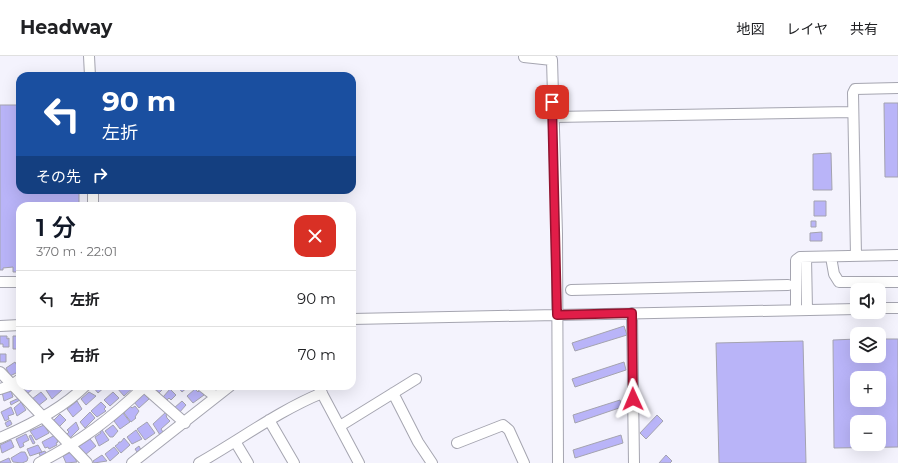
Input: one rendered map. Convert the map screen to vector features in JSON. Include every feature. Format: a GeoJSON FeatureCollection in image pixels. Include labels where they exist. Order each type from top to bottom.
{"type":"FeatureCollection","features":[{"type":"Feature","properties":{"kind":"street"},"geometry":{"type":"LineString","coordinates":[[89,56],[90,72]]}},
{"type":"Feature","properties":{"kind":"street"},"geometry":{"type":"LineString","coordinates":[[524,58],[552,60],[557,315],[558,463]]}},
{"type":"Feature","properties":{"kind":"street"},"geometry":{"type":"LineString","coordinates":[[856,256],[852,112],[855,89],[898,88]]}},
{"type":"Feature","properties":{"kind":"street"},"geometry":{"type":"LineString","coordinates":[[553,117],[852,112]]}},
{"type":"Feature","properties":{"kind":"street"},"geometry":{"type":"LineString","coordinates":[[796,310],[796,260],[800,257],[898,255]]}},
{"type":"Feature","properties":{"kind":"street"},"geometry":{"type":"LineString","coordinates":[[806,257],[807,310]]}},
{"type":"Feature","properties":{"kind":"street"},"geometry":{"type":"LineString","coordinates":[[831,257],[834,274],[839,282],[898,282]]}},
{"type":"Feature","properties":{"kind":"street"},"geometry":{"type":"LineString","coordinates":[[0,282],[16,282]]}},
{"type":"Feature","properties":{"kind":"street"},"geometry":{"type":"LineString","coordinates":[[571,290],[788,285]]}},
{"type":"Feature","properties":{"kind":"street"},"geometry":{"type":"LineString","coordinates":[[886,308],[898,308]]}},
{"type":"Feature","properties":{"kind":"street"},"geometry":{"type":"LineString","coordinates":[[356,319],[850,309]]}},
{"type":"Feature","properties":{"kind":"street"},"geometry":{"type":"LineString","coordinates":[[632,313],[634,463]]}},
{"type":"Feature","properties":{"kind":"street"},"geometry":{"type":"LineString","coordinates":[[0,326],[16,326]]}},
{"type":"Feature","properties":{"kind":"street"},"geometry":{"type":"LineString","coordinates":[[0,372],[16,382]]}},
{"type":"Feature","properties":{"kind":"street"},"geometry":{"type":"LineString","coordinates":[[340,426],[416,379]]}},
{"type":"Feature","properties":{"kind":"street"},"geometry":{"type":"LineString","coordinates":[[0,389],[16,382]]}},
{"type":"Feature","properties":{"kind":"street"},"geometry":{"type":"LineString","coordinates":[[22,390],[42,417],[87,463]]}},
{"type":"Feature","properties":{"kind":"street"},"geometry":{"type":"LineString","coordinates":[[3,436],[42,417],[80,390]]}},
{"type":"Feature","properties":{"kind":"street"},"geometry":{"type":"LineString","coordinates":[[38,463],[71,446],[98,428],[140,390]]}},
{"type":"Feature","properties":{"kind":"street"},"geometry":{"type":"LineString","coordinates":[[149,390],[185,422]]}},
{"type":"Feature","properties":{"kind":"street"},"geometry":{"type":"LineString","coordinates":[[207,390],[216,398]]}},
{"type":"Feature","properties":{"kind":"street"},"geometry":{"type":"LineString","coordinates":[[138,461],[225,390]]}},
{"type":"Feature","properties":{"kind":"street"},"geometry":{"type":"LineString","coordinates":[[199,463],[236,443],[269,420],[320,390],[340,426],[355,461]]}},
{"type":"Feature","properties":{"kind":"street"},"geometry":{"type":"LineString","coordinates":[[393,393],[418,442],[432,463]]}},
{"type":"Feature","properties":{"kind":"street"},"geometry":{"type":"LineString","coordinates":[[269,420],[294,463]]}},
{"type":"Feature","properties":{"kind":"street"},"geometry":{"type":"LineString","coordinates":[[457,443],[503,426],[509,430],[524,463]]}},
{"type":"Feature","properties":{"kind":"street"},"geometry":{"type":"LineString","coordinates":[[236,443],[248,463]]}},
{"type":"Feature","properties":{"kind":"building"},"geometry":{"type":"Polygon","coordinates":[[[884,103],[898,103],[898,177],[885,177],[884,103]]]}},
{"type":"Feature","properties":{"kind":"building"},"geometry":{"type":"Polygon","coordinates":[[[0,105],[16,105],[16,194],[79,194],[79,202],[16,202],[16,272],[13,272],[13,267],[3,268],[3,270],[0,270],[0,105]]]}},
{"type":"Feature","properties":{"kind":"building"},"geometry":{"type":"Polygon","coordinates":[[[831,153],[832,190],[813,190],[813,154],[831,153]]]}},
{"type":"Feature","properties":{"kind":"building"},"geometry":{"type":"Polygon","coordinates":[[[814,201],[826,201],[826,216],[814,216],[814,201]]]}},
{"type":"Feature","properties":{"kind":"building"},"geometry":{"type":"Polygon","coordinates":[[[811,221],[816,221],[816,227],[811,227],[811,221]]]}},
{"type":"Feature","properties":{"kind":"building"},"geometry":{"type":"Polygon","coordinates":[[[822,232],[822,241],[810,241],[810,233],[822,232]]]}},
{"type":"Feature","properties":{"kind":"building"},"geometry":{"type":"Polygon","coordinates":[[[624,326],[627,335],[575,351],[572,343],[624,326]]]}},
{"type":"Feature","properties":{"kind":"building"},"geometry":{"type":"Polygon","coordinates":[[[0,336],[7,336],[7,339],[9,338],[9,347],[3,347],[3,344],[0,344],[0,336]]]}},
{"type":"Feature","properties":{"kind":"building"},"geometry":{"type":"Polygon","coordinates":[[[13,336],[16,336],[16,349],[13,349],[13,336]]]}},
{"type":"Feature","properties":{"kind":"building"},"geometry":{"type":"Polygon","coordinates":[[[850,339],[850,363],[886,363],[886,339],[898,339],[898,447],[886,447],[886,415],[850,415],[850,448],[834,448],[833,340],[850,339]]]}},
{"type":"Feature","properties":{"kind":"building"},"geometry":{"type":"Polygon","coordinates":[[[803,341],[806,463],[719,463],[716,343],[803,341]]]}},
{"type":"Feature","properties":{"kind":"building"},"geometry":{"type":"Polygon","coordinates":[[[0,354],[6,354],[6,362],[0,362],[0,354]]]}},
{"type":"Feature","properties":{"kind":"building"},"geometry":{"type":"Polygon","coordinates":[[[15,362],[16,373],[10,376],[6,368],[15,362]]]}},
{"type":"Feature","properties":{"kind":"building"},"geometry":{"type":"Polygon","coordinates":[[[624,362],[626,370],[575,387],[572,379],[624,362]]]}},
{"type":"Feature","properties":{"kind":"building"},"geometry":{"type":"Polygon","coordinates":[[[8,390],[9,392],[11,391],[13,397],[4,401],[2,392],[8,390]]]}},
{"type":"Feature","properties":{"kind":"building"},"geometry":{"type":"Polygon","coordinates":[[[24,390],[32,390],[27,394],[24,390]]]}},
{"type":"Feature","properties":{"kind":"building"},"geometry":{"type":"Polygon","coordinates":[[[46,390],[62,390],[52,399],[46,390]]]}},
{"type":"Feature","properties":{"kind":"building"},"geometry":{"type":"Polygon","coordinates":[[[119,390],[131,390],[124,396],[119,390]]]}},
{"type":"Feature","properties":{"kind":"building"},"geometry":{"type":"Polygon","coordinates":[[[169,390],[176,395],[171,400],[169,398],[167,400],[163,397],[169,390]]]}},
{"type":"Feature","properties":{"kind":"building"},"geometry":{"type":"Polygon","coordinates":[[[194,390],[198,392],[200,390],[204,395],[193,403],[187,396],[194,390]]]}},
{"type":"Feature","properties":{"kind":"building"},"geometry":{"type":"Polygon","coordinates":[[[41,392],[47,399],[38,406],[32,399],[41,392]]]}},
{"type":"Feature","properties":{"kind":"building"},"geometry":{"type":"Polygon","coordinates":[[[89,392],[96,396],[86,405],[81,399],[89,392]]]}},
{"type":"Feature","properties":{"kind":"building"},"geometry":{"type":"Polygon","coordinates":[[[113,392],[119,398],[110,406],[104,400],[113,392]]]}},
{"type":"Feature","properties":{"kind":"building"},"geometry":{"type":"Polygon","coordinates":[[[143,393],[149,399],[139,408],[134,402],[143,393]]]}},
{"type":"Feature","properties":{"kind":"building"},"geometry":{"type":"Polygon","coordinates":[[[19,398],[20,400],[11,405],[10,402],[19,398]]]}},
{"type":"Feature","properties":{"kind":"building"},"geometry":{"type":"Polygon","coordinates":[[[620,400],[622,407],[575,423],[573,415],[620,400]]]}},
{"type":"Feature","properties":{"kind":"building"},"geometry":{"type":"Polygon","coordinates":[[[77,401],[82,409],[73,417],[67,409],[77,401]]]}},
{"type":"Feature","properties":{"kind":"building"},"geometry":{"type":"Polygon","coordinates":[[[182,401],[186,405],[179,413],[174,408],[182,401]]]}},
{"type":"Feature","properties":{"kind":"building"},"geometry":{"type":"Polygon","coordinates":[[[21,402],[26,410],[17,416],[14,408],[21,402]]]}},
{"type":"Feature","properties":{"kind":"building"},"geometry":{"type":"Polygon","coordinates":[[[101,402],[106,407],[104,409],[106,411],[97,417],[91,411],[101,402]]]}},
{"type":"Feature","properties":{"kind":"building"},"geometry":{"type":"Polygon","coordinates":[[[130,406],[132,408],[135,406],[139,411],[135,417],[136,418],[131,422],[124,413],[130,406]]]}},
{"type":"Feature","properties":{"kind":"building"},"geometry":{"type":"Polygon","coordinates":[[[11,407],[14,414],[8,416],[9,419],[5,421],[1,412],[11,407]]]}},
{"type":"Feature","properties":{"kind":"building"},"geometry":{"type":"Polygon","coordinates":[[[167,411],[169,413],[166,415],[170,421],[161,429],[163,432],[160,435],[153,424],[167,411]]]}},
{"type":"Feature","properties":{"kind":"building"},"geometry":{"type":"Polygon","coordinates":[[[90,412],[95,418],[85,428],[80,422],[90,412]]]}},
{"type":"Feature","properties":{"kind":"building"},"geometry":{"type":"Polygon","coordinates":[[[123,413],[130,422],[120,429],[114,421],[123,413]]]}},
{"type":"Feature","properties":{"kind":"building"},"geometry":{"type":"Polygon","coordinates":[[[60,414],[66,420],[58,428],[52,422],[60,414]]]}},
{"type":"Feature","properties":{"kind":"building"},"geometry":{"type":"Polygon","coordinates":[[[657,415],[663,421],[646,439],[640,433],[657,415]]]}},
{"type":"Feature","properties":{"kind":"building"},"geometry":{"type":"Polygon","coordinates":[[[10,420],[12,424],[7,427],[5,423],[10,420]]]}},
{"type":"Feature","properties":{"kind":"building"},"geometry":{"type":"Polygon","coordinates":[[[76,422],[79,429],[69,439],[66,435],[69,432],[67,430],[76,422]]]}},
{"type":"Feature","properties":{"kind":"building"},"geometry":{"type":"Polygon","coordinates":[[[147,422],[155,433],[145,440],[137,429],[147,422]]]}},
{"type":"Feature","properties":{"kind":"building"},"geometry":{"type":"Polygon","coordinates":[[[44,425],[49,433],[36,440],[30,431],[44,425]]]}},
{"type":"Feature","properties":{"kind":"building"},"geometry":{"type":"Polygon","coordinates":[[[113,425],[118,431],[113,437],[110,437],[105,431],[113,425]]]}},
{"type":"Feature","properties":{"kind":"building"},"geometry":{"type":"Polygon","coordinates":[[[102,430],[109,440],[99,446],[95,437],[101,433],[100,431],[102,430]]]}},
{"type":"Feature","properties":{"kind":"building"},"geometry":{"type":"Polygon","coordinates":[[[136,430],[142,439],[132,444],[127,437],[136,430]]]}},
{"type":"Feature","properties":{"kind":"building"},"geometry":{"type":"Polygon","coordinates":[[[26,434],[29,440],[23,443],[24,446],[20,448],[16,439],[26,434]]]}},
{"type":"Feature","properties":{"kind":"building"},"geometry":{"type":"Polygon","coordinates":[[[31,435],[35,443],[33,444],[29,436],[31,435]]]}},
{"type":"Feature","properties":{"kind":"building"},"geometry":{"type":"Polygon","coordinates":[[[55,435],[58,442],[56,443],[57,445],[49,449],[48,447],[45,448],[42,442],[55,435]]]}},
{"type":"Feature","properties":{"kind":"building"},"geometry":{"type":"Polygon","coordinates":[[[621,435],[623,443],[575,458],[573,450],[621,435]]]}},
{"type":"Feature","properties":{"kind":"building"},"geometry":{"type":"Polygon","coordinates":[[[124,438],[130,445],[121,453],[115,446],[124,438]]]}},
{"type":"Feature","properties":{"kind":"building"},"geometry":{"type":"Polygon","coordinates":[[[90,439],[96,446],[85,455],[78,447],[90,439]]]}},
{"type":"Feature","properties":{"kind":"building"},"geometry":{"type":"Polygon","coordinates":[[[11,440],[14,447],[2,453],[0,445],[11,440]]]}},
{"type":"Feature","properties":{"kind":"building"},"geometry":{"type":"Polygon","coordinates":[[[38,445],[42,452],[30,456],[27,449],[38,445]]]}},
{"type":"Feature","properties":{"kind":"building"},"geometry":{"type":"Polygon","coordinates":[[[139,446],[141,450],[137,452],[135,449],[139,446]]]}},
{"type":"Feature","properties":{"kind":"building"},"geometry":{"type":"Polygon","coordinates":[[[114,447],[119,453],[110,461],[105,454],[114,447]]]}},
{"type":"Feature","properties":{"kind":"building"},"geometry":{"type":"Polygon","coordinates":[[[45,451],[47,456],[41,458],[39,453],[45,451]]]}},
{"type":"Feature","properties":{"kind":"building"},"geometry":{"type":"Polygon","coordinates":[[[21,452],[25,452],[28,458],[27,461],[22,463],[13,462],[11,458],[21,452]]]}},
{"type":"Feature","properties":{"kind":"building"},"geometry":{"type":"Polygon","coordinates":[[[71,452],[77,462],[66,463],[63,456],[71,452]]]}},
{"type":"Feature","properties":{"kind":"building"},"geometry":{"type":"Polygon","coordinates":[[[102,455],[107,461],[94,463],[93,461],[102,455]]]}},
{"type":"Feature","properties":{"kind":"building"},"geometry":{"type":"Polygon","coordinates":[[[666,455],[672,461],[670,463],[659,463],[666,455]]]}},
{"type":"Feature","properties":{"kind":"building"},"geometry":{"type":"Polygon","coordinates":[[[9,458],[11,463],[0,463],[0,462],[9,458]]]}},
{"type":"Feature","properties":{"kind":"route"},"geometry":{"type":"LineString","coordinates":[[552,102],[557,234],[557,315],[632,313],[633,399]]}}]}
